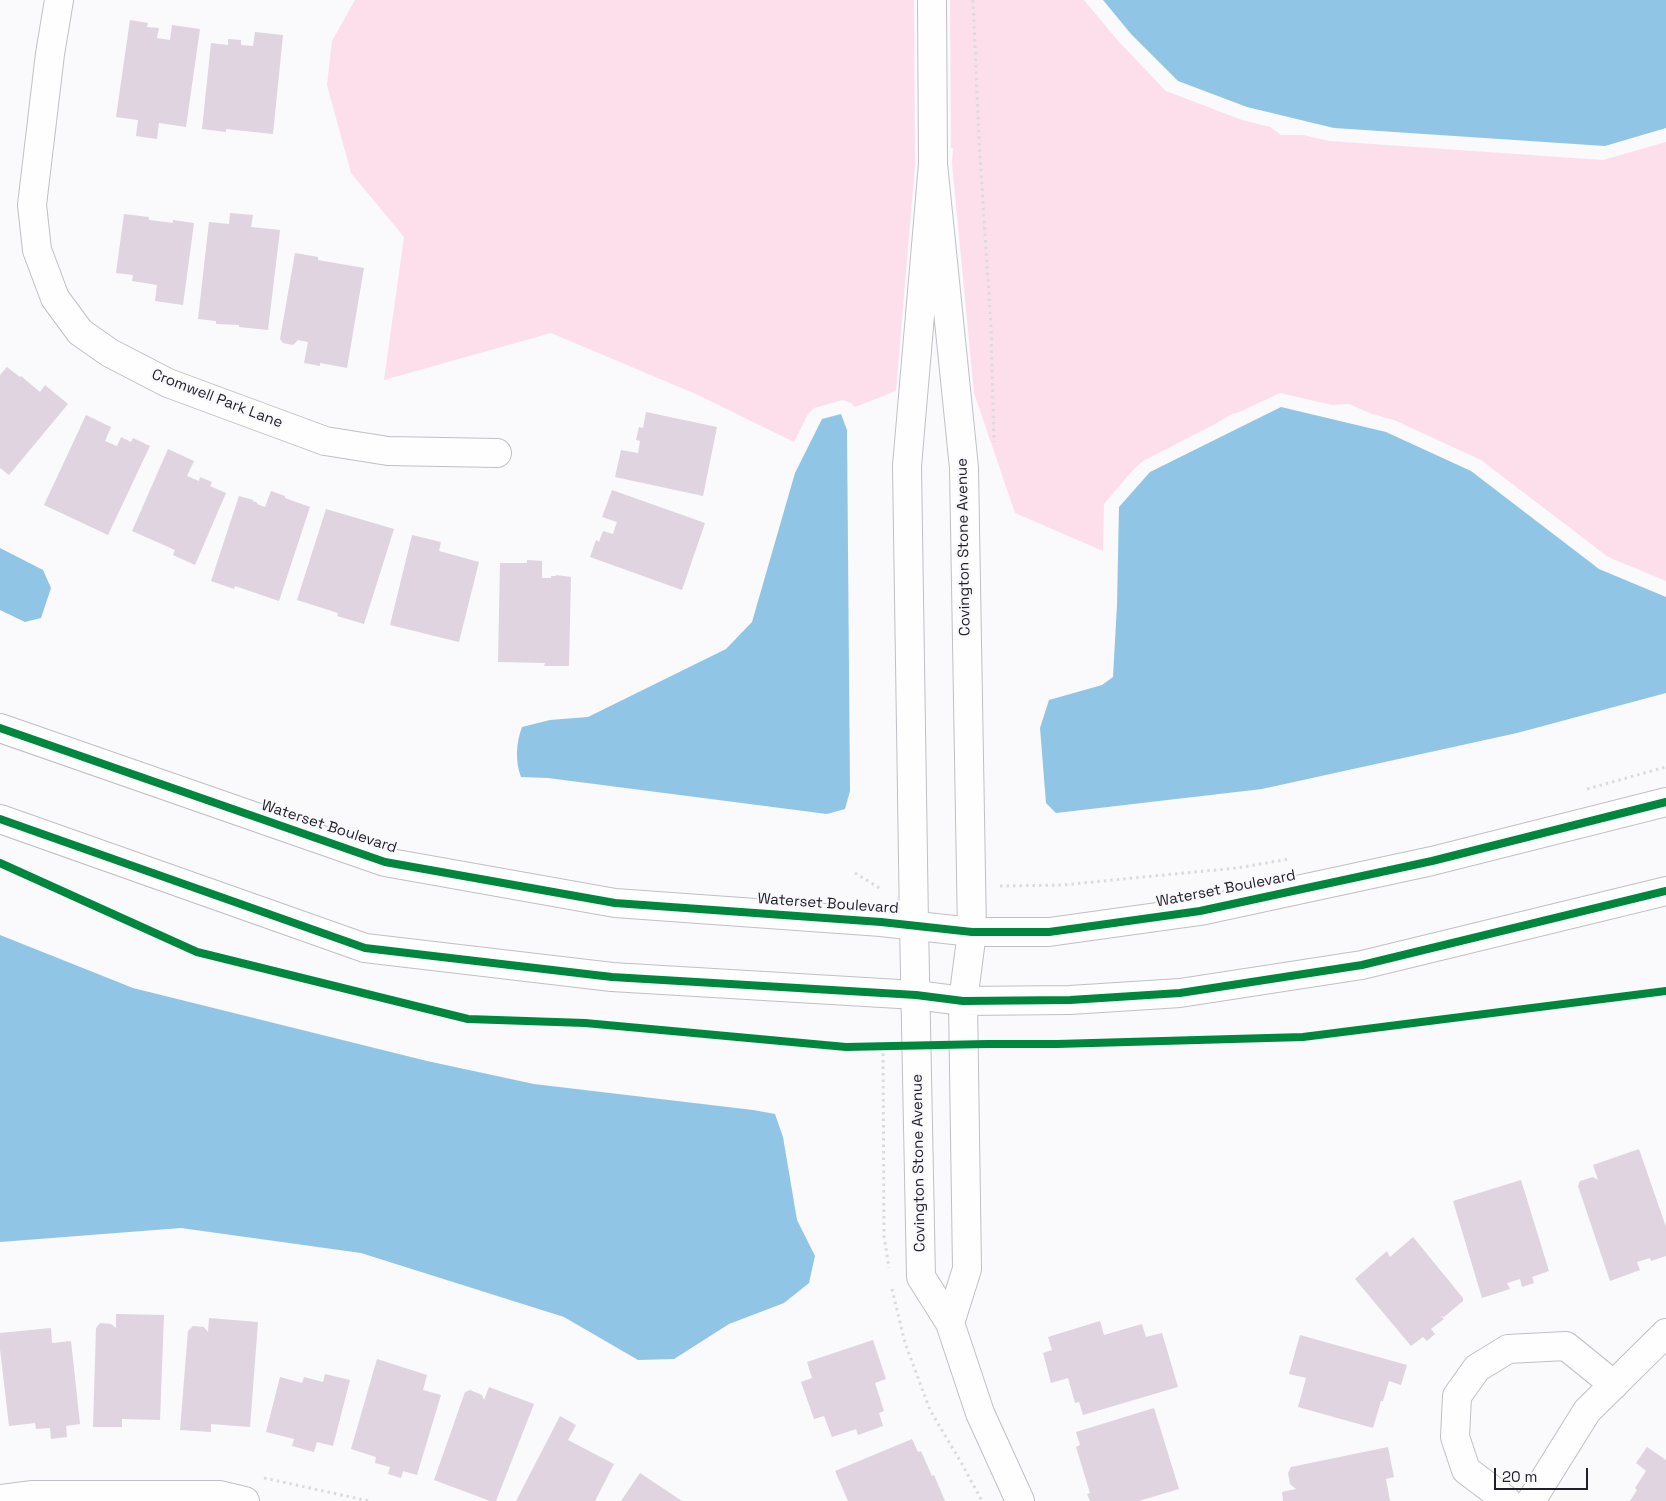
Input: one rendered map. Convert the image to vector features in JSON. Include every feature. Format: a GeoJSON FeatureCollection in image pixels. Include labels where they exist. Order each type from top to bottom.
{"type":"FeatureCollection","features":[{"type":"Feature","properties":{"kind":"street","name":"Cromwell Park Lane"},"geometry":{"type":"LineString","coordinates":[[59,0],[50,54],[32,205],[37,250],[54,298],[80,332],[110,353],[168,383],[325,441],[388,451],[497,454]]}},
{"type":"Feature","properties":{"kind":"street","name":"Covington Stone Avenue"},"geometry":{"type":"LineString","coordinates":[[932,0],[933,164],[907,466],[921,1277],[950,1323],[980,1413],[1020,1501]]}},
{"type":"Feature","properties":{"kind":"street","name":"Covington Stone Avenue"},"geometry":{"type":"LineString","coordinates":[[933,164],[964,468],[972,932],[963,1001]]}},
{"type":"Feature","properties":{"kind":"street","name":"Waterset Boulevard"},"geometry":{"type":"LineString","coordinates":[[0,728],[385,862],[615,903],[914,924],[972,932],[1049,932],[1200,911],[1432,861],[1666,802]]}},
{"type":"Feature","properties":{"kind":"street"},"geometry":{"type":"LineString","coordinates":[[0,819],[365,948],[612,976],[916,995],[963,1001],[1070,1000],[1180,993],[1343,968],[1666,891]]}},
{"type":"Feature","properties":{"kind":"street"},"geometry":{"type":"LineString","coordinates":[[950,1323],[967,1269],[963,1001]]}},
{"type":"Feature","properties":{"kind":"street"},"geometry":{"type":"LineString","coordinates":[[1531,1501],[1587,1411],[1666,1333]]}},
{"type":"Feature","properties":{"kind":"street"},"geometry":{"type":"LineString","coordinates":[[1507,1501],[1466,1470],[1455,1437],[1457,1396],[1477,1368],[1508,1349],[1566,1346],[1614,1385]]}},
{"type":"Feature","properties":{"kind":"street"},"geometry":{"type":"LineString","coordinates":[[0,1499],[33,1495],[220,1495],[245,1501]]}},
{"type":"Feature","properties":{"kind":"path"},"geometry":{"type":"LineString","coordinates":[[1586,789],[1666,767]]}},
{"type":"Feature","properties":{"kind":"path"},"geometry":{"type":"LineString","coordinates":[[1000,886],[1063,885],[1237,868],[1294,858]]}},
{"type":"Feature","properties":{"kind":"path"},"geometry":{"type":"LineString","coordinates":[[856,873],[881,889]]}},
{"type":"Feature","properties":{"kind":"path"},"geometry":{"type":"LineString","coordinates":[[874,1047],[917,1046]]}},
{"type":"Feature","properties":{"kind":"shaded area"},"geometry":{"type":"Polygon","coordinates":[[[355,0],[914,0],[915,165],[896,391],[855,407],[843,400],[814,408],[808,414],[794,442],[698,395],[551,333],[384,380],[404,237],[351,173],[327,85],[332,41],[355,0]]]}},
{"type":"Feature","properties":{"kind":"shaded area"},"geometry":{"type":"Polygon","coordinates":[[[950,0],[1084,0],[1119,42],[1166,91],[1242,120],[1270,127],[1281,135],[1303,135],[1329,141],[1603,160],[1666,142],[1666,581],[1608,557],[1481,460],[1394,420],[1372,414],[1349,404],[1332,405],[1280,393],[1232,414],[1143,461],[1104,504],[1103,551],[1015,513],[974,393],[952,163],[953,148],[951,148],[950,0]]]}},
{"type":"Feature","properties":{"kind":"water"},"geometry":{"type":"Polygon","coordinates":[[[1103,0],[1666,0],[1666,128],[1605,146],[1334,128],[1247,107],[1178,81],[1131,34],[1103,0]]]}},
{"type":"Feature","properties":{"kind":"water"},"geometry":{"type":"Polygon","coordinates":[[[1281,407],[1386,432],[1471,471],[1599,569],[1666,597],[1666,693],[1517,733],[1262,789],[1056,813],[1046,803],[1040,728],[1049,700],[1102,685],[1113,677],[1119,507],[1150,472],[1281,407]]]}},
{"type":"Feature","properties":{"kind":"water"},"geometry":{"type":"Polygon","coordinates":[[[841,414],[847,430],[850,791],[845,809],[827,814],[548,778],[521,777],[517,752],[518,739],[522,727],[550,720],[588,717],[726,649],[752,622],[795,473],[822,419],[841,414]]]}},
{"type":"Feature","properties":{"kind":"water"},"geometry":{"type":"Polygon","coordinates":[[[0,548],[43,570],[51,588],[41,618],[25,622],[0,610],[0,548]]]}},
{"type":"Feature","properties":{"kind":"water"},"geometry":{"type":"Polygon","coordinates":[[[0,935],[133,988],[427,1061],[534,1084],[775,1114],[783,1137],[797,1220],[815,1256],[809,1283],[784,1303],[729,1324],[674,1359],[638,1360],[564,1317],[361,1253],[181,1228],[0,1242],[0,935]]]}},
{"type":"Feature","properties":{"kind":"building"},"geometry":{"type":"Polygon","coordinates":[[[130,20],[148,23],[147,27],[159,28],[157,38],[170,40],[172,25],[200,29],[186,127],[159,123],[157,139],[136,136],[138,120],[116,117],[130,20]]]}},
{"type":"Feature","properties":{"kind":"building"},"geometry":{"type":"Polygon","coordinates":[[[255,32],[283,35],[273,134],[226,129],[226,132],[202,129],[211,43],[228,45],[228,39],[241,40],[241,45],[253,46],[255,32]]]}},
{"type":"Feature","properties":{"kind":"building"},"geometry":{"type":"Polygon","coordinates":[[[230,213],[253,215],[251,227],[280,230],[268,330],[239,327],[239,325],[216,324],[216,321],[198,319],[209,222],[229,224],[230,213]]]}},
{"type":"Feature","properties":{"kind":"building"},"geometry":{"type":"Polygon","coordinates":[[[124,214],[149,217],[149,220],[173,223],[173,220],[194,223],[183,305],[155,301],[157,285],[132,281],[133,275],[116,273],[124,214]]]}},
{"type":"Feature","properties":{"kind":"building"},"geometry":{"type":"Polygon","coordinates":[[[295,253],[318,257],[318,260],[364,268],[347,368],[320,363],[320,366],[304,363],[308,342],[298,340],[293,345],[283,343],[280,339],[295,253]]]}},
{"type":"Feature","properties":{"kind":"building"},"geometry":{"type":"Polygon","coordinates":[[[7,367],[40,392],[45,385],[68,404],[9,475],[0,468],[0,375],[7,367]]]}},
{"type":"Feature","properties":{"kind":"building"},"geometry":{"type":"Polygon","coordinates":[[[646,412],[717,427],[703,496],[615,477],[621,450],[638,453],[640,441],[636,440],[639,427],[643,428],[646,412]]]}},
{"type":"Feature","properties":{"kind":"building"},"geometry":{"type":"Polygon","coordinates":[[[86,415],[111,427],[105,441],[117,446],[121,437],[131,442],[133,438],[150,446],[108,535],[44,505],[86,415]]]}},
{"type":"Feature","properties":{"kind":"building"},"geometry":{"type":"Polygon","coordinates":[[[168,449],[194,461],[187,476],[199,481],[200,477],[212,482],[210,486],[226,493],[195,565],[173,555],[175,550],[132,531],[168,449]]]}},
{"type":"Feature","properties":{"kind":"building"},"geometry":{"type":"Polygon","coordinates":[[[612,490],[705,523],[682,590],[590,557],[596,540],[599,542],[603,531],[613,534],[617,522],[602,517],[612,490]]]}},
{"type":"Feature","properties":{"kind":"building"},"geometry":{"type":"Polygon","coordinates":[[[271,491],[310,507],[279,601],[235,586],[234,589],[211,581],[239,496],[253,500],[265,507],[271,491]]]}},
{"type":"Feature","properties":{"kind":"building"},"geometry":{"type":"Polygon","coordinates":[[[326,509],[394,529],[364,624],[337,616],[338,613],[297,600],[326,509]]]}},
{"type":"Feature","properties":{"kind":"building"},"geometry":{"type":"Polygon","coordinates":[[[412,535],[441,542],[439,551],[479,562],[459,642],[390,625],[412,535]]]}},
{"type":"Feature","properties":{"kind":"building"},"geometry":{"type":"Polygon","coordinates":[[[527,560],[542,561],[542,578],[551,578],[551,576],[556,575],[571,577],[569,666],[544,666],[545,663],[498,662],[500,563],[527,563],[527,560]]]}},
{"type":"Feature","properties":{"kind":"building"},"geometry":{"type":"Polygon","coordinates":[[[1639,1149],[1666,1227],[1666,1256],[1651,1261],[1650,1258],[1637,1262],[1640,1270],[1610,1281],[1578,1186],[1580,1181],[1593,1177],[1598,1180],[1593,1165],[1639,1149]]]}},
{"type":"Feature","properties":{"kind":"building"},"geometry":{"type":"Polygon","coordinates":[[[1521,1180],[1549,1271],[1532,1277],[1534,1283],[1522,1287],[1520,1279],[1507,1283],[1510,1289],[1482,1298],[1453,1201],[1521,1180]]]}},
{"type":"Feature","properties":{"kind":"building"},"geometry":{"type":"Polygon","coordinates":[[[1413,1237],[1463,1298],[1463,1301],[1444,1317],[1441,1316],[1444,1319],[1431,1329],[1435,1334],[1427,1341],[1423,1337],[1411,1346],[1355,1279],[1387,1251],[1390,1257],[1413,1237]]]}},
{"type":"Feature","properties":{"kind":"building"},"geometry":{"type":"Polygon","coordinates":[[[116,1314],[164,1315],[160,1420],[122,1419],[122,1427],[93,1427],[96,1328],[100,1323],[111,1324],[116,1328],[116,1314]]]}},
{"type":"Feature","properties":{"kind":"building"},"geometry":{"type":"Polygon","coordinates":[[[209,1318],[258,1322],[250,1427],[211,1424],[211,1432],[180,1430],[188,1331],[193,1326],[204,1327],[208,1332],[209,1318]]]}},
{"type":"Feature","properties":{"kind":"building"},"geometry":{"type":"Polygon","coordinates":[[[1100,1321],[1104,1335],[1142,1324],[1146,1337],[1162,1333],[1178,1387],[1083,1415],[1079,1402],[1075,1403],[1068,1378],[1051,1383],[1043,1353],[1052,1350],[1048,1337],[1100,1321]]]}},
{"type":"Feature","properties":{"kind":"building"},"geometry":{"type":"Polygon","coordinates":[[[51,1328],[52,1343],[71,1341],[80,1424],[66,1426],[67,1437],[51,1439],[50,1428],[36,1429],[35,1423],[9,1426],[0,1349],[0,1333],[51,1328]]]}},
{"type":"Feature","properties":{"kind":"building"},"geometry":{"type":"Polygon","coordinates":[[[1300,1335],[1407,1365],[1401,1385],[1389,1381],[1373,1428],[1298,1407],[1306,1378],[1289,1374],[1300,1335]]]}},
{"type":"Feature","properties":{"kind":"building"},"geometry":{"type":"Polygon","coordinates":[[[873,1340],[886,1379],[875,1383],[884,1411],[879,1413],[883,1426],[858,1435],[856,1429],[832,1437],[824,1416],[814,1419],[801,1382],[812,1378],[807,1362],[873,1340]]]}},
{"type":"Feature","properties":{"kind":"building"},"geometry":{"type":"Polygon","coordinates":[[[377,1359],[427,1375],[423,1390],[441,1395],[417,1475],[403,1471],[401,1478],[388,1474],[390,1467],[375,1463],[376,1457],[351,1449],[377,1359]]]}},
{"type":"Feature","properties":{"kind":"building"},"geometry":{"type":"Polygon","coordinates":[[[325,1374],[350,1380],[333,1446],[317,1442],[314,1452],[292,1446],[294,1439],[266,1432],[280,1377],[302,1383],[304,1377],[323,1382],[325,1374]]]}},
{"type":"Feature","properties":{"kind":"building"},"geometry":{"type":"Polygon","coordinates":[[[489,1387],[534,1404],[496,1501],[490,1501],[434,1480],[465,1392],[470,1390],[482,1395],[484,1400],[489,1387]]]}},
{"type":"Feature","properties":{"kind":"building"},"geometry":{"type":"Polygon","coordinates":[[[1154,1408],[1179,1489],[1139,1501],[1090,1501],[1087,1494],[1090,1493],[1076,1447],[1080,1445],[1076,1432],[1154,1408]]]}},
{"type":"Feature","properties":{"kind":"building"},"geometry":{"type":"Polygon","coordinates":[[[560,1416],[576,1425],[568,1440],[614,1464],[595,1501],[516,1501],[560,1416]]]}},
{"type":"Feature","properties":{"kind":"building"},"geometry":{"type":"Polygon","coordinates":[[[912,1439],[918,1452],[921,1451],[932,1476],[934,1475],[945,1501],[848,1501],[835,1471],[912,1439]]]}},
{"type":"Feature","properties":{"kind":"building"},"geometry":{"type":"Polygon","coordinates":[[[1388,1447],[1394,1477],[1386,1479],[1390,1501],[1283,1501],[1282,1492],[1296,1489],[1290,1484],[1288,1473],[1291,1467],[1388,1447]]]}},
{"type":"Feature","properties":{"kind":"building"},"geometry":{"type":"Polygon","coordinates":[[[1647,1447],[1666,1460],[1666,1501],[1630,1501],[1637,1490],[1635,1488],[1646,1471],[1636,1463],[1647,1447]]]}},
{"type":"Feature","properties":{"kind":"building"},"geometry":{"type":"Polygon","coordinates":[[[640,1473],[682,1501],[621,1501],[640,1473]]]}},
{"type":"Feature","properties":{"kind":"cycle path"},"geometry":{"type":"LineString","coordinates":[[0,728],[385,862],[615,903],[881,922],[972,932],[1049,932],[1200,911],[1432,861],[1666,802]]}},
{"type":"Feature","properties":{"kind":"cycle path"},"geometry":{"type":"LineString","coordinates":[[0,819],[365,948],[612,977],[916,995],[963,1001],[1070,1000],[1180,993],[1362,965],[1666,891]]}},
{"type":"Feature","properties":{"kind":"cycle path"},"geometry":{"type":"LineString","coordinates":[[0,863],[197,952],[468,1019],[585,1023],[846,1047],[1057,1044],[1303,1037],[1666,991]]}}]}
